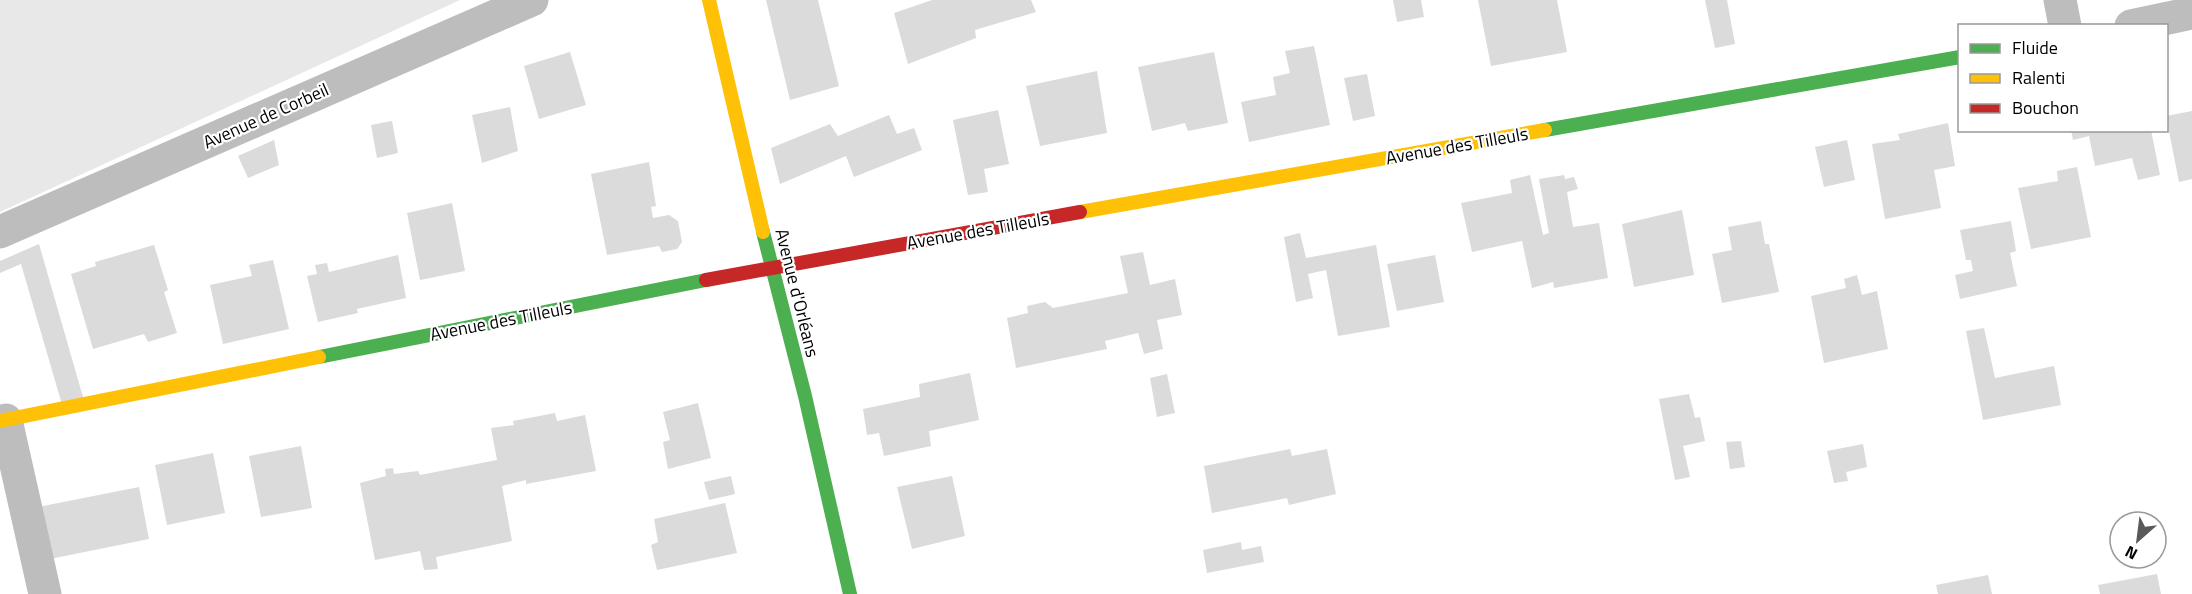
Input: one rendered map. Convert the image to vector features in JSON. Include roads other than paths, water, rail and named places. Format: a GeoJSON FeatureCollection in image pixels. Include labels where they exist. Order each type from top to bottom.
{"type":"FeatureCollection","features":[{"type":"Feature","properties":{"kind":"street","name":"Avenue de Corbeil"},"geometry":{"type":"LineString","coordinates":[[0,232],[532,0]]}},
{"type":"Feature","properties":{"kind":"street","name":"Avenue d'Orléans"},"geometry":{"type":"LineString","coordinates":[[709,0],[771,267],[805,396],[850,594]]}},
{"type":"Feature","properties":{"kind":"street"},"geometry":{"type":"LineString","coordinates":[[2060,0],[2065,24]]}},
{"type":"Feature","properties":{"kind":"street"},"geometry":{"type":"LineString","coordinates":[[2140,24],[2192,13]]}},
{"type":"Feature","properties":{"kind":"street","name":"Avenue des Tilleuls"},"geometry":{"type":"LineString","coordinates":[[3,421],[771,267],[1958,57]]}},
{"type":"Feature","properties":{"kind":"street"},"geometry":{"type":"LineString","coordinates":[[3,421],[45,594]]}}]}
